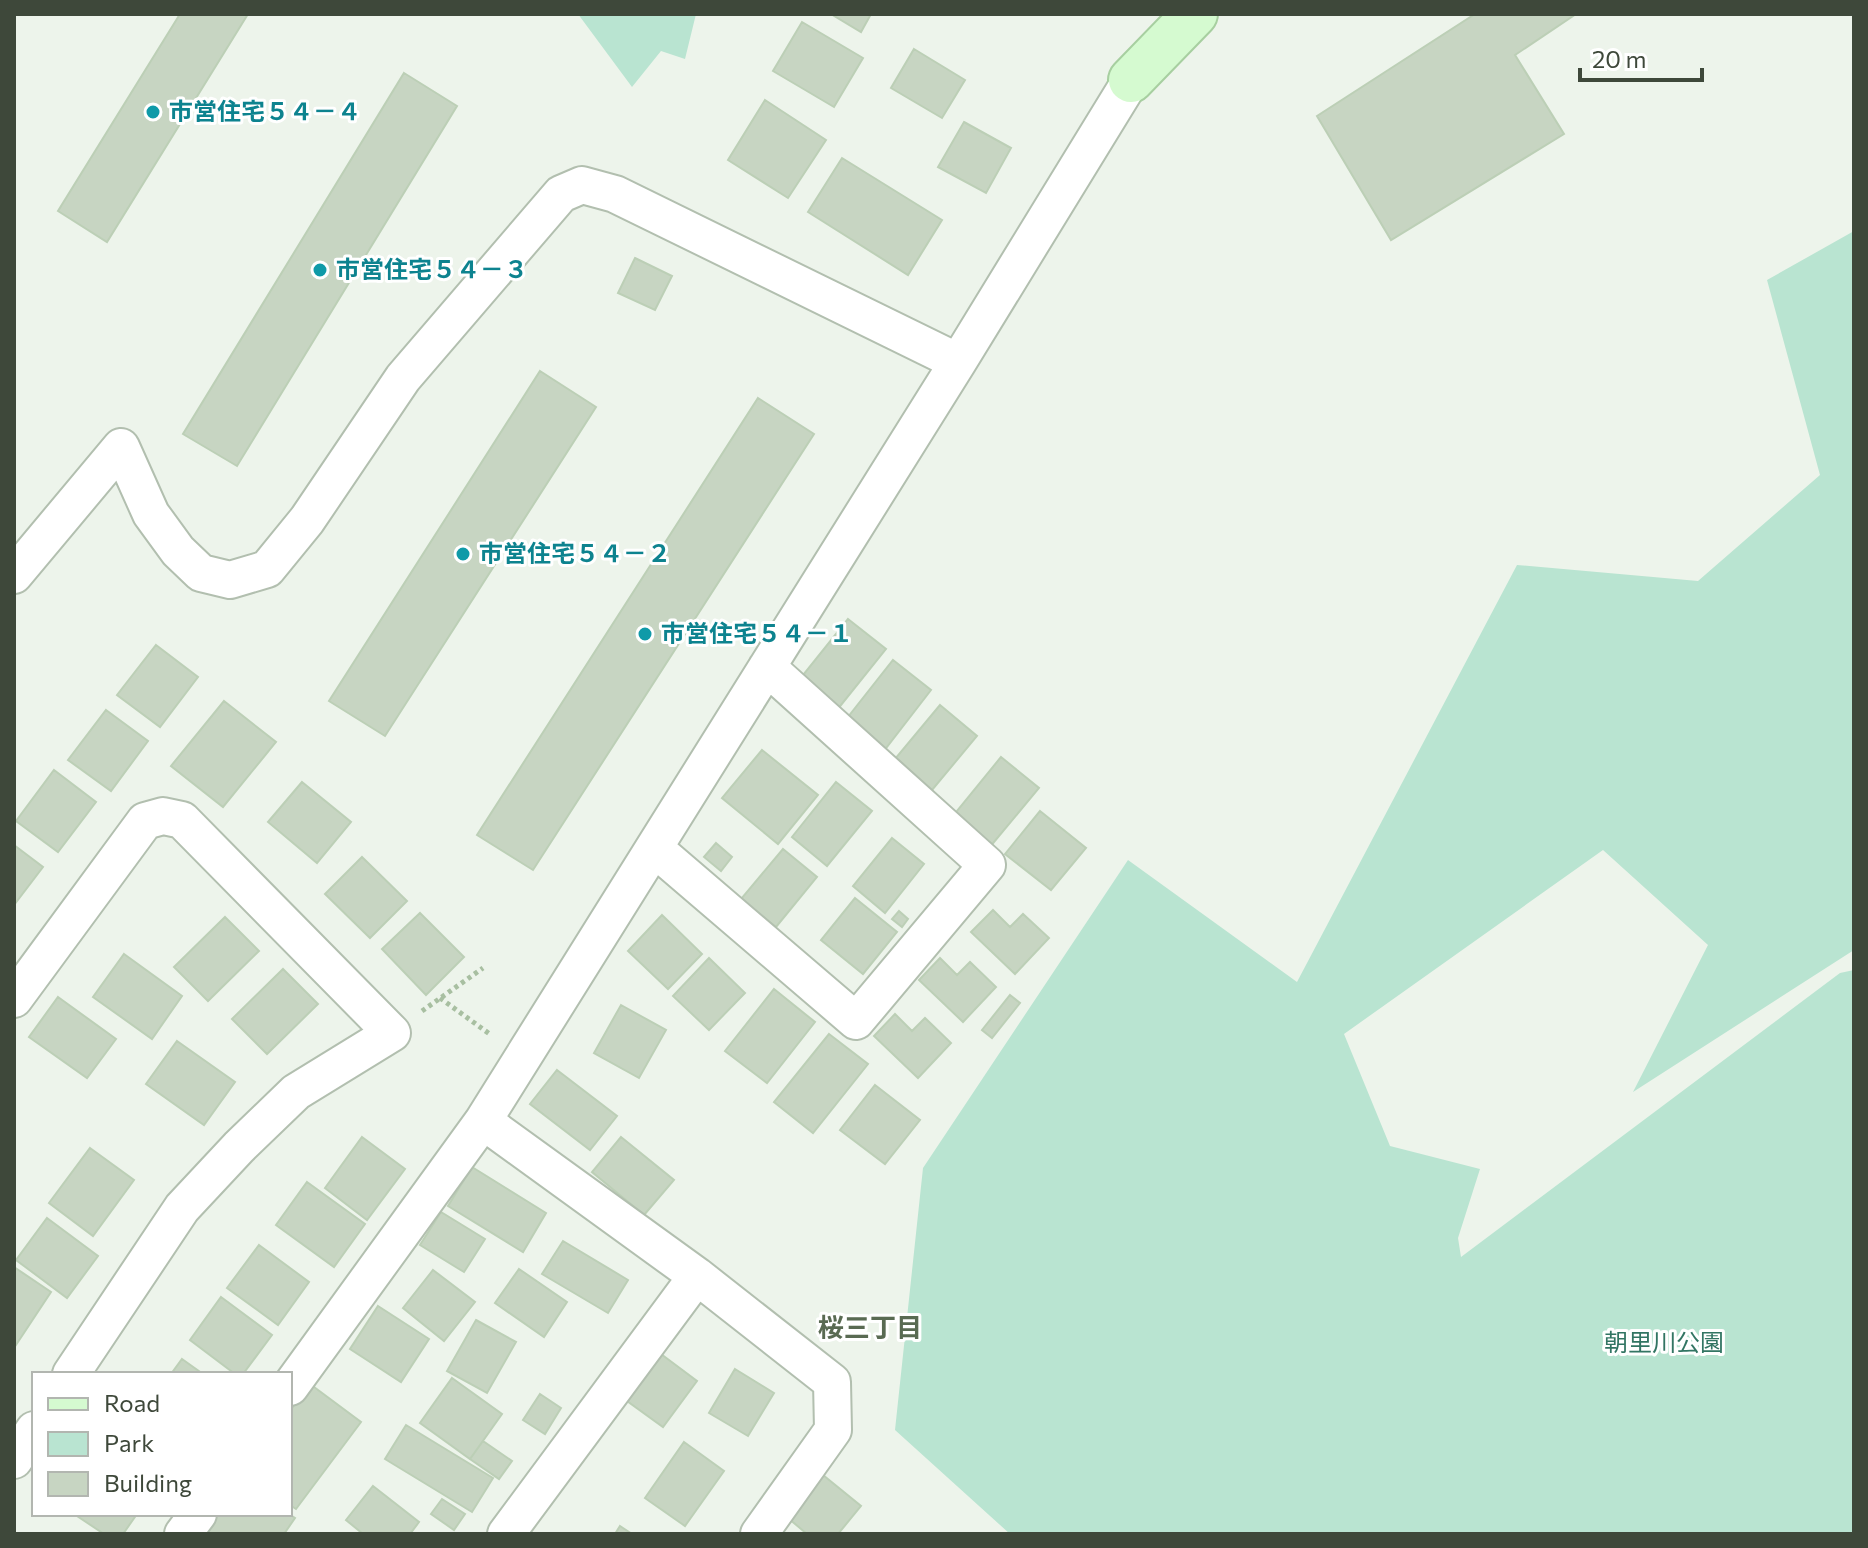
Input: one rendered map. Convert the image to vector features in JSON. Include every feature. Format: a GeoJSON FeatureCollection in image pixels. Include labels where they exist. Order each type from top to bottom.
{"type":"FeatureCollection","features":[{"type":"Feature","properties":{"kind":"street"},"geometry":{"type":"LineString","coordinates":[[292,1384],[483,1121],[1131,80],[1195,14]]}},
{"type":"Feature","properties":{"kind":"street"},"geometry":{"type":"LineString","coordinates":[[14,575],[121,447],[151,514],[178,551],[201,573],[230,580],[267,569],[307,520],[403,378],[561,194],[582,185],[615,194],[958,362]]}},
{"type":"Feature","properties":{"kind":"street"},"geometry":{"type":"LineString","coordinates":[[654,848],[856,1021],[987,865],[767,667]]}},
{"type":"Feature","properties":{"kind":"street"},"geometry":{"type":"LineString","coordinates":[[14,999],[145,821],[163,816],[182,820],[392,1033],[296,1092],[239,1147],[182,1208],[72,1372]]}},
{"type":"Feature","properties":{"kind":"street"},"geometry":{"type":"LineString","coordinates":[[483,1121],[697,1276],[832,1382],[833,1430],[759,1534]]}},
{"type":"Feature","properties":{"kind":"street"},"geometry":{"type":"LineString","coordinates":[[506,1534],[697,1276]]}},
{"type":"Feature","properties":{"kind":"street"},"geometry":{"type":"LineString","coordinates":[[14,1460],[32,1433]]}},
{"type":"Feature","properties":{"kind":"street"},"geometry":{"type":"LineString","coordinates":[[183,1534],[196,1516]]}},
{"type":"Feature","properties":{"kind":"path"},"geometry":{"type":"LineString","coordinates":[[392,1033],[483,968]]}},
{"type":"Feature","properties":{"kind":"path"},"geometry":{"type":"LineString","coordinates":[[440,998],[523,1057]]}},
{"type":"Feature","properties":{"kind":"green space"},"geometry":{"type":"Polygon","coordinates":[[[578,14],[696,14],[685,59],[661,51],[632,87],[578,14]]]}},
{"type":"Feature","properties":{"kind":"green space","name":"朝里川公園"},"geometry":{"type":"Polygon","coordinates":[[[1854,231],[1854,950],[1633,1092],[1708,945],[1603,850],[1344,1034],[1390,1146],[1480,1169],[1458,1238],[1461,1257],[1840,973],[1854,970],[1854,1534],[1010,1534],[895,1430],[923,1168],[1128,860],[1297,982],[1517,565],[1698,581],[1820,475],[1767,280],[1854,231]]]}},
{"type":"Feature","properties":{"kind":"building","name":"市営住宅５４－４"},"geometry":{"type":"Polygon","coordinates":[[[180,14],[248,14],[107,242],[58,211],[180,14]]]}},
{"type":"Feature","properties":{"kind":"building"},"geometry":{"type":"Polygon","coordinates":[[[831,14],[871,14],[861,32],[831,14]]]}},
{"type":"Feature","properties":{"kind":"building"},"geometry":{"type":"Polygon","coordinates":[[[1475,14],[1576,14],[1515,55],[1564,134],[1391,240],[1317,116],[1475,14]]]}},
{"type":"Feature","properties":{"kind":"building"},"geometry":{"type":"Polygon","coordinates":[[[802,22],[863,58],[834,107],[773,71],[802,22]]]}},
{"type":"Feature","properties":{"kind":"building"},"geometry":{"type":"Polygon","coordinates":[[[914,49],[965,80],[942,118],[891,88],[914,49]]]}},
{"type":"Feature","properties":{"kind":"building","name":"市営住宅５４－３"},"geometry":{"type":"Polygon","coordinates":[[[404,73],[457,106],[237,466],[183,434],[404,73]]]}},
{"type":"Feature","properties":{"kind":"building"},"geometry":{"type":"Polygon","coordinates":[[[765,100],[826,140],[788,198],[728,160],[765,100]]]}},
{"type":"Feature","properties":{"kind":"building"},"geometry":{"type":"Polygon","coordinates":[[[964,122],[1011,148],[986,193],[938,167],[964,122]]]}},
{"type":"Feature","properties":{"kind":"building"},"geometry":{"type":"Polygon","coordinates":[[[842,158],[942,220],[908,275],[808,212],[842,158]]]}},
{"type":"Feature","properties":{"kind":"building"},"geometry":{"type":"Polygon","coordinates":[[[635,258],[672,276],[655,310],[618,293],[635,258]]]}},
{"type":"Feature","properties":{"kind":"building","name":"市営住宅５４－２"},"geometry":{"type":"Polygon","coordinates":[[[540,371],[596,407],[385,736],[329,701],[540,371]]]}},
{"type":"Feature","properties":{"kind":"building","name":"市営住宅５４－１"},"geometry":{"type":"Polygon","coordinates":[[[758,398],[814,434],[533,870],[477,835],[758,398]]]}},
{"type":"Feature","properties":{"kind":"building"},"geometry":{"type":"Polygon","coordinates":[[[848,619],[886,649],[837,710],[799,680],[848,619]]]}},
{"type":"Feature","properties":{"kind":"building"},"geometry":{"type":"Polygon","coordinates":[[[156,645],[198,677],[160,727],[117,695],[156,645]]]}},
{"type":"Feature","properties":{"kind":"building"},"geometry":{"type":"Polygon","coordinates":[[[893,660],[931,690],[883,752],[844,722],[893,660]]]}},
{"type":"Feature","properties":{"kind":"building"},"geometry":{"type":"Polygon","coordinates":[[[224,701],[276,742],[223,807],[171,766],[224,701]]]}},
{"type":"Feature","properties":{"kind":"building"},"geometry":{"type":"Polygon","coordinates":[[[940,705],[977,736],[927,796],[890,765],[940,705]]]}},
{"type":"Feature","properties":{"kind":"building"},"geometry":{"type":"Polygon","coordinates":[[[106,710],[148,741],[111,791],[68,760],[106,710]]]}},
{"type":"Feature","properties":{"kind":"building"},"geometry":{"type":"Polygon","coordinates":[[[762,750],[818,795],[778,844],[722,798],[762,750]]]}},
{"type":"Feature","properties":{"kind":"building"},"geometry":{"type":"Polygon","coordinates":[[[1001,757],[1039,788],[989,848],[952,817],[1001,757]]]}},
{"type":"Feature","properties":{"kind":"building"},"geometry":{"type":"Polygon","coordinates":[[[54,770],[96,802],[58,852],[16,821],[54,770]]]}},
{"type":"Feature","properties":{"kind":"building"},"geometry":{"type":"Polygon","coordinates":[[[302,782],[351,822],[317,863],[268,822],[302,782]]]}},
{"type":"Feature","properties":{"kind":"building"},"geometry":{"type":"Polygon","coordinates":[[[836,782],[872,811],[827,866],[792,837],[836,782]]]}},
{"type":"Feature","properties":{"kind":"building"},"geometry":{"type":"Polygon","coordinates":[[[1040,811],[1086,848],[1051,890],[1005,854],[1040,811]]]}},
{"type":"Feature","properties":{"kind":"building"},"geometry":{"type":"Polygon","coordinates":[[[892,838],[924,864],[885,913],[853,886],[892,838]]]}},
{"type":"Feature","properties":{"kind":"building"},"geometry":{"type":"Polygon","coordinates":[[[716,843],[732,857],[721,871],[704,857],[716,843]]]}},
{"type":"Feature","properties":{"kind":"building"},"geometry":{"type":"Polygon","coordinates":[[[14,845],[43,867],[14,905],[14,845]]]}},
{"type":"Feature","properties":{"kind":"building"},"geometry":{"type":"Polygon","coordinates":[[[783,849],[817,877],[776,927],[741,899],[783,849]]]}},
{"type":"Feature","properties":{"kind":"building"},"geometry":{"type":"Polygon","coordinates":[[[362,857],[407,901],[370,938],[325,894],[362,857]]]}},
{"type":"Feature","properties":{"kind":"building"},"geometry":{"type":"Polygon","coordinates":[[[855,898],[897,932],[863,974],[821,940],[855,898]]]}},
{"type":"Feature","properties":{"kind":"building"},"geometry":{"type":"Polygon","coordinates":[[[993,910],[1010,927],[1023,914],[1049,938],[1015,974],[971,932],[993,910]]]}},
{"type":"Feature","properties":{"kind":"building"},"geometry":{"type":"Polygon","coordinates":[[[899,911],[908,919],[902,927],[892,919],[899,911]]]}},
{"type":"Feature","properties":{"kind":"building"},"geometry":{"type":"Polygon","coordinates":[[[420,913],[464,957],[426,995],[382,949],[420,913]]]}},
{"type":"Feature","properties":{"kind":"building"},"geometry":{"type":"Polygon","coordinates":[[[662,915],[702,954],[668,989],[628,951],[662,915]]]}},
{"type":"Feature","properties":{"kind":"building"},"geometry":{"type":"Polygon","coordinates":[[[225,917],[259,951],[208,1001],[174,967],[225,917]]]}},
{"type":"Feature","properties":{"kind":"building"},"geometry":{"type":"Polygon","coordinates":[[[124,954],[182,996],[152,1039],[93,997],[124,954]]]}},
{"type":"Feature","properties":{"kind":"building"},"geometry":{"type":"Polygon","coordinates":[[[709,958],[745,993],[709,1030],[673,996],[709,958]]]}},
{"type":"Feature","properties":{"kind":"building"},"geometry":{"type":"Polygon","coordinates":[[[940,958],[957,975],[970,962],[996,987],[963,1022],[919,980],[940,958]]]}},
{"type":"Feature","properties":{"kind":"building"},"geometry":{"type":"Polygon","coordinates":[[[283,969],[318,1004],[267,1054],[232,1019],[283,969]]]}},
{"type":"Feature","properties":{"kind":"building"},"geometry":{"type":"Polygon","coordinates":[[[774,989],[815,1022],[767,1083],[725,1051],[774,989]]]}},
{"type":"Feature","properties":{"kind":"building"},"geometry":{"type":"Polygon","coordinates":[[[1010,995],[1020,1003],[992,1038],[982,1030],[1010,995]]]}},
{"type":"Feature","properties":{"kind":"building"},"geometry":{"type":"Polygon","coordinates":[[[58,997],[116,1039],[87,1078],[29,1037],[58,997]]]}},
{"type":"Feature","properties":{"kind":"building"},"geometry":{"type":"Polygon","coordinates":[[[621,1005],[666,1030],[639,1078],[594,1053],[621,1005]]]}},
{"type":"Feature","properties":{"kind":"building"},"geometry":{"type":"Polygon","coordinates":[[[895,1014],[912,1031],[925,1018],[951,1043],[918,1078],[874,1036],[895,1014]]]}},
{"type":"Feature","properties":{"kind":"building"},"geometry":{"type":"Polygon","coordinates":[[[829,1034],[868,1064],[813,1133],[774,1102],[829,1034]]]}},
{"type":"Feature","properties":{"kind":"building"},"geometry":{"type":"Polygon","coordinates":[[[177,1041],[235,1082],[204,1125],[146,1084],[177,1041]]]}},
{"type":"Feature","properties":{"kind":"building"},"geometry":{"type":"Polygon","coordinates":[[[557,1070],[617,1116],[590,1150],[530,1104],[557,1070]]]}},
{"type":"Feature","properties":{"kind":"building"},"geometry":{"type":"Polygon","coordinates":[[[875,1085],[920,1120],[885,1164],[840,1130],[875,1085]]]}},
{"type":"Feature","properties":{"kind":"building"},"geometry":{"type":"Polygon","coordinates":[[[362,1137],[405,1169],[367,1220],[325,1188],[362,1137]]]}},
{"type":"Feature","properties":{"kind":"building"},"geometry":{"type":"Polygon","coordinates":[[[621,1137],[674,1180],[644,1215],[592,1172],[621,1137]]]}},
{"type":"Feature","properties":{"kind":"building"},"geometry":{"type":"Polygon","coordinates":[[[90,1148],[134,1180],[93,1236],[49,1203],[90,1148]]]}},
{"type":"Feature","properties":{"kind":"building"},"geometry":{"type":"Polygon","coordinates":[[[472,1167],[546,1213],[523,1252],[448,1206],[472,1167]]]}},
{"type":"Feature","properties":{"kind":"building"},"geometry":{"type":"Polygon","coordinates":[[[307,1182],[365,1224],[334,1267],[276,1225],[307,1182]]]}},
{"type":"Feature","properties":{"kind":"building"},"geometry":{"type":"Polygon","coordinates":[[[441,1212],[485,1239],[464,1272],[420,1245],[441,1212]]]}},
{"type":"Feature","properties":{"kind":"building"},"geometry":{"type":"Polygon","coordinates":[[[47,1218],[98,1256],[67,1298],[16,1260],[47,1218]]]}},
{"type":"Feature","properties":{"kind":"building"},"geometry":{"type":"Polygon","coordinates":[[[563,1241],[628,1280],[608,1313],[542,1274],[563,1241]]]}},
{"type":"Feature","properties":{"kind":"building"},"geometry":{"type":"Polygon","coordinates":[[[259,1245],[309,1282],[278,1325],[227,1288],[259,1245]]]}},
{"type":"Feature","properties":{"kind":"building"},"geometry":{"type":"Polygon","coordinates":[[[14,1267],[51,1292],[14,1348],[14,1267]]]}},
{"type":"Feature","properties":{"kind":"building"},"geometry":{"type":"Polygon","coordinates":[[[519,1269],[567,1302],[544,1337],[495,1303],[519,1269]]]}},
{"type":"Feature","properties":{"kind":"building"},"geometry":{"type":"Polygon","coordinates":[[[433,1270],[475,1302],[444,1341],[403,1308],[433,1270]]]}},
{"type":"Feature","properties":{"kind":"building"},"geometry":{"type":"Polygon","coordinates":[[[221,1297],[272,1335],[244,1372],[232,1372],[190,1340],[221,1297]]]}},
{"type":"Feature","properties":{"kind":"building"},"geometry":{"type":"Polygon","coordinates":[[[378,1306],[429,1339],[401,1382],[350,1349],[378,1306]]]}},
{"type":"Feature","properties":{"kind":"building"},"geometry":{"type":"Polygon","coordinates":[[[476,1320],[516,1342],[487,1393],[447,1371],[476,1320]]]}},
{"type":"Feature","properties":{"kind":"building"},"geometry":{"type":"Polygon","coordinates":[[[661,1354],[697,1381],[663,1427],[627,1401],[661,1354]]]}},
{"type":"Feature","properties":{"kind":"building"},"geometry":{"type":"Polygon","coordinates":[[[182,1359],[200,1372],[172,1372],[182,1359]]]}},
{"type":"Feature","properties":{"kind":"building"},"geometry":{"type":"Polygon","coordinates":[[[735,1369],[774,1393],[748,1436],[709,1413],[735,1369]]]}},
{"type":"Feature","properties":{"kind":"building"},"geometry":{"type":"Polygon","coordinates":[[[452,1378],[502,1414],[470,1459],[420,1423],[452,1378]]]}},
{"type":"Feature","properties":{"kind":"building"},"geometry":{"type":"Polygon","coordinates":[[[310,1384],[361,1422],[296,1509],[292,1506],[292,1408],[310,1384]]]}},
{"type":"Feature","properties":{"kind":"building"},"geometry":{"type":"Polygon","coordinates":[[[540,1394],[561,1408],[545,1434],[523,1420],[540,1394]]]}},
{"type":"Feature","properties":{"kind":"building"},"geometry":{"type":"Polygon","coordinates":[[[406,1425],[493,1478],[472,1512],[385,1459],[406,1425]]]}},
{"type":"Feature","properties":{"kind":"building"},"geometry":{"type":"Polygon","coordinates":[[[483,1441],[512,1461],[499,1479],[470,1459],[483,1441]]]}},
{"type":"Feature","properties":{"kind":"building"},"geometry":{"type":"Polygon","coordinates":[[[684,1442],[724,1471],[685,1526],[645,1498],[684,1442]]]}},
{"type":"Feature","properties":{"kind":"building"},"geometry":{"type":"Polygon","coordinates":[[[823,1475],[861,1506],[838,1534],[807,1534],[788,1518],[823,1475]]]}},
{"type":"Feature","properties":{"kind":"building"},"geometry":{"type":"Polygon","coordinates":[[[373,1486],[419,1522],[410,1534],[363,1534],[346,1520],[373,1486]]]}},
{"type":"Feature","properties":{"kind":"building"},"geometry":{"type":"Polygon","coordinates":[[[442,1499],[465,1514],[454,1530],[431,1514],[442,1499]]]}},
{"type":"Feature","properties":{"kind":"building"},"geometry":{"type":"Polygon","coordinates":[[[77,1516],[136,1516],[123,1534],[104,1534],[77,1516]]]}},
{"type":"Feature","properties":{"kind":"building"},"geometry":{"type":"Polygon","coordinates":[[[216,1516],[295,1518],[284,1534],[203,1534],[216,1516]]]}},
{"type":"Feature","properties":{"kind":"building"},"geometry":{"type":"Polygon","coordinates":[[[620,1526],[632,1534],[615,1534],[620,1526]]]}},
{"type":"Feature","properties":{"kind":"place","name":"市営住宅５４－４"},"geometry":{"type":"Point","coordinates":[153,112]}},
{"type":"Feature","properties":{"kind":"place","name":"市営住宅５４－３"},"geometry":{"type":"Point","coordinates":[320,270]}},
{"type":"Feature","properties":{"kind":"place","name":"市営住宅５４－２"},"geometry":{"type":"Point","coordinates":[463,554]}},
{"type":"Feature","properties":{"kind":"place","name":"市営住宅５４－１"},"geometry":{"type":"Point","coordinates":[645,634]}},
{"type":"Feature","properties":{"kind":"district","name":"桜三丁目"},"geometry":{"type":"Point","coordinates":[870,1328]}}]}
